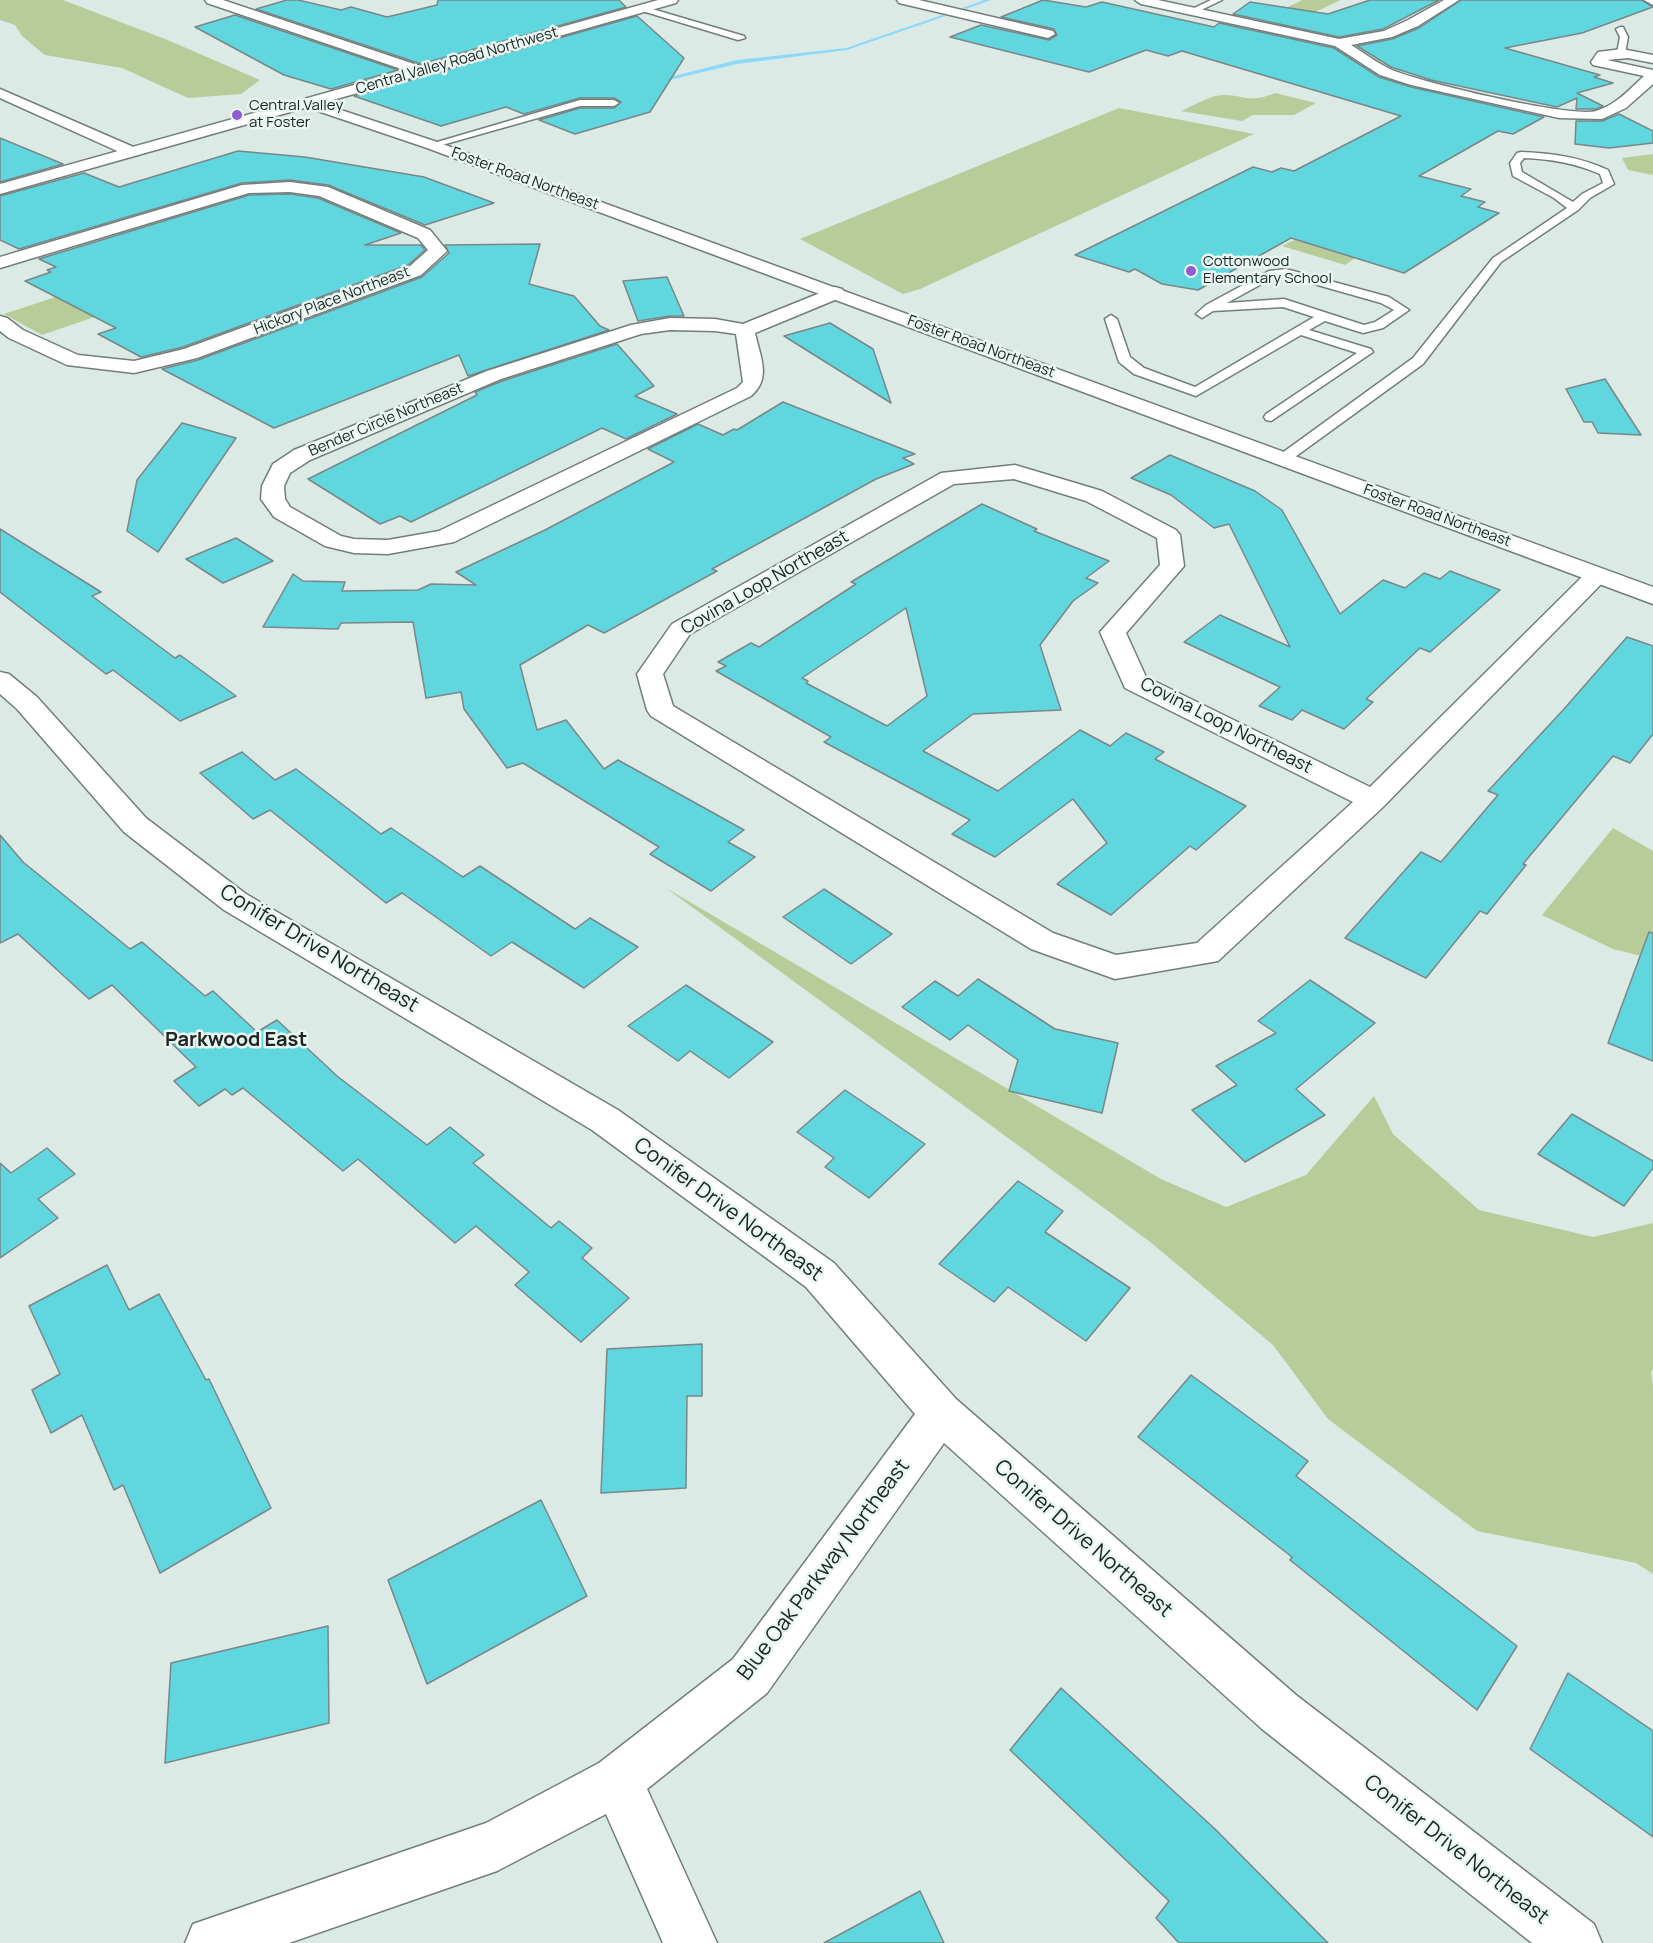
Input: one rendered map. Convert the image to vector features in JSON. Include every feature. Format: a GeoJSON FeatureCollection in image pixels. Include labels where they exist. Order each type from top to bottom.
{"type":"FeatureCollection","features":[{"type":"Feature","properties":{"kind":"street"},"geometry":{"type":"LineString","coordinates":[[211,0],[421,71]]}},
{"type":"Feature","properties":{"kind":"street","name":"Central Valley Road Northwest"},"geometry":{"type":"LineString","coordinates":[[0,189],[672,0]]}},
{"type":"Feature","properties":{"kind":"street"},"geometry":{"type":"LineString","coordinates":[[903,0],[1048,34]]}},
{"type":"Feature","properties":{"kind":"street"},"geometry":{"type":"LineString","coordinates":[[1142,0],[1339,43],[1385,72],[1471,96],[1559,114],[1597,116],[1621,105],[1653,75]]}},
{"type":"Feature","properties":{"kind":"street"},"geometry":{"type":"LineString","coordinates":[[1339,43],[1388,34],[1413,23],[1453,0]]}},
{"type":"Feature","properties":{"kind":"street"},"geometry":{"type":"LineString","coordinates":[[1653,59],[1621,53],[1603,55],[1598,62],[1653,75]]}},
{"type":"Feature","properties":{"kind":"street"},"geometry":{"type":"LineString","coordinates":[[0,93],[132,152]]}},
{"type":"Feature","properties":{"kind":"street","name":"Foster Road Northeast"},"geometry":{"type":"LineString","coordinates":[[308,103],[432,145],[1653,596]]}},
{"type":"Feature","properties":{"kind":"street","name":"Hickory Place Northeast"},"geometry":{"type":"LineString","coordinates":[[0,263],[248,188],[279,187],[322,191],[424,234],[438,251],[416,271],[190,354],[134,367],[74,361],[8,337],[0,322]]}},
{"type":"Feature","properties":{"kind":"street"},"geometry":{"type":"LineString","coordinates":[[745,330],[835,293]]}},
{"type":"Feature","properties":{"kind":"street","name":"Bender Circle Northeast"},"geometry":{"type":"LineString","coordinates":[[670,324],[715,325],[745,330],[754,379],[752,385],[744,392],[446,537],[388,547],[354,546],[333,541],[282,512],[273,499],[273,486],[281,470],[302,455],[494,375],[638,329],[670,324]]}},
{"type":"Feature","properties":{"kind":"street","name":"Covina Loop Northeast"},"geometry":{"type":"LineString","coordinates":[[1373,800],[1135,682],[1113,632],[1172,566],[1168,535],[1094,496],[1015,472],[949,478],[681,629],[650,674],[661,710],[1042,941],[1115,967],[1206,953],[1373,800],[1597,576]]}},
{"type":"Feature","properties":{"kind":"street","name":"Conifer Drive Northeast"},"geometry":{"type":"LineString","coordinates":[[0,680],[27,703],[135,825],[235,902],[605,1120],[820,1275],[941,1413],[1280,1713],[1575,1943]]}},
{"type":"Feature","properties":{"kind":"street","name":"Blue Oak Parkway Northeast"},"geometry":{"type":"LineString","coordinates":[[213,1943],[497,1845],[617,1780],[750,1676],[941,1413]]}},
{"type":"Feature","properties":{"kind":"street"},"geometry":{"type":"LineString","coordinates":[[617,1780],[690,1943]]}},
{"type":"Feature","properties":{"kind":"lane"},"geometry":{"type":"LineString","coordinates":[[1192,11],[1218,0]]}},
{"type":"Feature","properties":{"kind":"lane"},"geometry":{"type":"LineString","coordinates":[[642,8],[741,39]]}},
{"type":"Feature","properties":{"kind":"lane"},"geometry":{"type":"LineString","coordinates":[[1620,29],[1624,37],[1621,53]]}},
{"type":"Feature","properties":{"kind":"lane"},"geometry":{"type":"LineString","coordinates":[[432,145],[572,105],[614,103]]}},
{"type":"Feature","properties":{"kind":"lane"},"geometry":{"type":"LineString","coordinates":[[1283,459],[1418,361],[1497,261],[1574,208],[1586,196],[1609,184],[1604,172],[1591,165],[1554,156],[1521,155],[1515,163],[1517,174],[1558,196],[1574,208]]}},
{"type":"Feature","properties":{"kind":"lane"},"geometry":{"type":"LineString","coordinates":[[1111,319],[1124,359],[1139,371],[1196,392],[1324,316],[1363,328],[1379,325],[1403,310],[1385,300],[1286,272],[1273,273],[1206,311],[1284,303],[1324,316]]}},
{"type":"Feature","properties":{"kind":"lane"},"geometry":{"type":"LineString","coordinates":[[1271,417],[1372,349],[1300,331]]}},
{"type":"Feature","properties":{"kind":"green space"},"geometry":{"type":"Polygon","coordinates":[[[0,0],[63,0],[170,41],[260,80],[241,94],[188,98],[122,68],[45,55],[22,36],[15,25],[0,20],[0,0]]]}},
{"type":"Feature","properties":{"kind":"green space"},"geometry":{"type":"Polygon","coordinates":[[[1302,0],[1341,0],[1289,24],[1262,20],[1302,0]]]}},
{"type":"Feature","properties":{"kind":"green space"},"geometry":{"type":"Polygon","coordinates":[[[1275,93],[1316,103],[1294,115],[1253,115],[1242,121],[1181,111],[1220,95],[1254,98],[1275,93]]]}},
{"type":"Feature","properties":{"kind":"green space"},"geometry":{"type":"Polygon","coordinates":[[[1119,108],[1254,134],[920,289],[903,294],[800,239],[1119,108]]]}},
{"type":"Feature","properties":{"kind":"green space"},"geometry":{"type":"Polygon","coordinates":[[[1653,154],[1653,175],[1628,170],[1622,158],[1653,154]]]}},
{"type":"Feature","properties":{"kind":"green space"},"geometry":{"type":"Polygon","coordinates":[[[331,206],[371,222],[42,335],[4,314],[331,206]]]}},
{"type":"Feature","properties":{"kind":"green space"},"geometry":{"type":"Polygon","coordinates":[[[1311,232],[1358,256],[1345,265],[1282,246],[1311,232]]]}},
{"type":"Feature","properties":{"kind":"green space"},"geometry":{"type":"Polygon","coordinates":[[[1613,828],[1653,851],[1653,959],[1613,949],[1542,915],[1613,828]]]}},
{"type":"Feature","properties":{"kind":"green space"},"geometry":{"type":"Polygon","coordinates":[[[666,888],[1161,1179],[1226,1207],[1306,1175],[1374,1096],[1393,1134],[1479,1210],[1593,1237],[1653,1223],[1653,1369],[1651,1372],[1653,1386],[1653,1574],[1636,1563],[1477,1531],[1328,1419],[1273,1345],[1149,1241],[666,888]]]}},
{"type":"Feature","properties":{"kind":"building"},"geometry":{"type":"Polygon","coordinates":[[[287,0],[298,0],[341,10],[351,7],[387,17],[437,5],[438,0],[619,0],[626,7],[421,64],[256,9],[287,0]]]}},
{"type":"Feature","properties":{"kind":"building"},"geometry":{"type":"Polygon","coordinates":[[[1043,0],[1086,7],[1102,2],[1214,27],[1219,23],[1334,48],[1379,77],[1411,87],[1544,117],[1513,134],[1498,131],[1419,176],[1471,189],[1461,196],[1485,202],[1478,207],[1499,213],[1404,273],[1291,238],[1198,290],[1162,284],[1135,269],[1129,272],[1075,255],[1253,167],[1272,172],[1281,168],[1294,171],[1401,116],[1182,51],[1168,56],[1146,50],[1089,72],[950,37],[981,25],[1049,40],[1057,35],[1054,29],[1001,17],[1043,0]]]}},
{"type":"Feature","properties":{"kind":"building"},"geometry":{"type":"Polygon","coordinates":[[[1370,0],[1439,0],[1383,29],[1339,37],[1233,14],[1250,2],[1328,14],[1370,0]]]}},
{"type":"Feature","properties":{"kind":"building"},"geometry":{"type":"Polygon","coordinates":[[[1461,0],[1642,0],[1653,7],[1582,33],[1505,48],[1600,75],[1594,77],[1613,83],[1577,93],[1603,106],[1596,109],[1576,109],[1577,98],[1557,107],[1431,80],[1391,67],[1357,46],[1392,39],[1419,28],[1461,0]]]}},
{"type":"Feature","properties":{"kind":"building"},"geometry":{"type":"Polygon","coordinates":[[[235,15],[398,70],[331,89],[284,75],[195,27],[235,15]]]}},
{"type":"Feature","properties":{"kind":"building"},"geometry":{"type":"Polygon","coordinates":[[[637,16],[684,58],[650,112],[575,134],[539,120],[580,108],[614,108],[621,102],[614,98],[580,98],[524,114],[506,107],[441,126],[354,96],[637,16]]]}},
{"type":"Feature","properties":{"kind":"building"},"geometry":{"type":"Polygon","coordinates":[[[1619,114],[1653,131],[1653,143],[1609,148],[1575,144],[1576,121],[1602,121],[1619,114]]]}},
{"type":"Feature","properties":{"kind":"building"},"geometry":{"type":"Polygon","coordinates":[[[0,138],[63,164],[0,182],[0,138]]]}},
{"type":"Feature","properties":{"kind":"building"},"geometry":{"type":"Polygon","coordinates":[[[238,151],[305,157],[424,177],[494,203],[425,225],[328,185],[290,180],[242,183],[19,249],[0,240],[0,196],[84,173],[119,187],[238,151]]]}},
{"type":"Feature","properties":{"kind":"building"},"geometry":{"type":"Polygon","coordinates":[[[290,194],[318,198],[401,233],[365,245],[421,245],[425,250],[408,265],[183,347],[141,357],[98,334],[116,328],[25,281],[51,272],[47,270],[56,267],[39,259],[249,195],[290,194]]]}},
{"type":"Feature","properties":{"kind":"building"},"geometry":{"type":"Polygon","coordinates":[[[540,244],[529,284],[574,296],[600,326],[609,330],[468,376],[459,355],[274,428],[162,369],[198,360],[422,277],[449,253],[445,245],[540,244]]]}},
{"type":"Feature","properties":{"kind":"building"},"geometry":{"type":"Polygon","coordinates":[[[667,277],[684,316],[638,321],[623,281],[667,277]]]}},
{"type":"Feature","properties":{"kind":"building"},"geometry":{"type":"Polygon","coordinates":[[[830,323],[873,349],[891,403],[784,336],[830,323]]]}},
{"type":"Feature","properties":{"kind":"building"},"geometry":{"type":"Polygon","coordinates":[[[617,344],[654,386],[635,396],[677,414],[626,439],[602,428],[411,522],[400,516],[380,524],[308,479],[477,395],[475,392],[617,344]]]}},
{"type":"Feature","properties":{"kind":"building"},"geometry":{"type":"Polygon","coordinates":[[[1605,379],[1641,435],[1598,433],[1592,422],[1584,422],[1566,389],[1605,379]]]}},
{"type":"Feature","properties":{"kind":"building"},"geometry":{"type":"Polygon","coordinates":[[[783,402],[915,454],[903,458],[914,464],[876,479],[712,569],[717,571],[604,633],[588,625],[520,665],[537,730],[566,720],[604,769],[618,760],[744,830],[728,842],[755,857],[711,891],[650,854],[659,847],[523,763],[507,768],[464,709],[461,692],[426,698],[413,622],[341,623],[338,629],[263,627],[293,574],[303,581],[345,582],[342,591],[418,590],[431,584],[476,585],[456,572],[545,530],[674,462],[648,449],[698,424],[723,435],[734,429],[737,430],[783,402]]]}},
{"type":"Feature","properties":{"kind":"building"},"geometry":{"type":"Polygon","coordinates":[[[182,423],[236,438],[158,552],[127,531],[137,480],[182,423]]]}},
{"type":"Feature","properties":{"kind":"building"},"geometry":{"type":"Polygon","coordinates":[[[1170,455],[1255,491],[1282,510],[1340,614],[1383,580],[1405,588],[1424,573],[1440,579],[1450,571],[1500,590],[1430,652],[1420,648],[1366,699],[1373,702],[1344,729],[1302,710],[1292,720],[1259,706],[1280,687],[1184,642],[1220,615],[1290,647],[1229,524],[1214,528],[1171,495],[1131,478],[1170,455]]]}},
{"type":"Feature","properties":{"kind":"building"},"geometry":{"type":"Polygon","coordinates":[[[982,504],[1037,529],[1034,531],[1109,561],[1086,578],[1098,583],[1073,601],[1040,645],[1061,710],[973,714],[923,751],[998,791],[1080,730],[1110,746],[1126,733],[1164,752],[1155,759],[1246,806],[1196,850],[1190,846],[1111,915],[1057,884],[1107,843],[1073,799],[995,857],[952,834],[970,820],[824,742],[831,737],[716,671],[726,666],[718,662],[751,643],[759,647],[856,584],[851,582],[982,504]],[[906,608],[802,678],[808,681],[806,683],[887,726],[927,696],[906,608]]]}},
{"type":"Feature","properties":{"kind":"building"},"geometry":{"type":"Polygon","coordinates":[[[0,529],[101,592],[92,596],[175,658],[180,655],[236,696],[180,721],[113,670],[106,674],[0,592],[0,529]]]}},
{"type":"Feature","properties":{"kind":"building"},"geometry":{"type":"Polygon","coordinates":[[[236,538],[273,561],[223,583],[186,559],[236,538]]]}},
{"type":"Feature","properties":{"kind":"building"},"geometry":{"type":"Polygon","coordinates":[[[1627,637],[1653,646],[1653,734],[1630,763],[1613,756],[1523,864],[1526,865],[1487,914],[1480,911],[1426,978],[1345,938],[1421,852],[1441,862],[1498,795],[1488,791],[1627,637]]]}},
{"type":"Feature","properties":{"kind":"building"},"geometry":{"type":"Polygon","coordinates":[[[242,752],[275,780],[296,769],[381,834],[391,828],[463,877],[480,866],[575,929],[590,918],[638,947],[584,988],[512,942],[491,956],[402,893],[386,903],[270,810],[253,819],[200,773],[242,752]]]}},
{"type":"Feature","properties":{"kind":"building"},"geometry":{"type":"Polygon","coordinates":[[[0,835],[23,862],[130,949],[142,942],[205,996],[213,991],[257,1032],[277,1020],[337,1076],[427,1145],[450,1127],[484,1155],[473,1163],[551,1228],[559,1221],[592,1248],[582,1258],[629,1298],[581,1342],[515,1285],[529,1272],[476,1226],[455,1243],[358,1159],[343,1171],[243,1088],[232,1095],[225,1089],[199,1106],[174,1081],[196,1067],[112,985],[89,999],[18,934],[0,943],[0,835]]]}},
{"type":"Feature","properties":{"kind":"building"},"geometry":{"type":"Polygon","coordinates":[[[824,889],[892,934],[851,964],[783,917],[824,889]]]}},
{"type":"Feature","properties":{"kind":"building"},"geometry":{"type":"Polygon","coordinates":[[[1649,932],[1653,933],[1653,1061],[1608,1043],[1649,932]]]}},
{"type":"Feature","properties":{"kind":"building"},"geometry":{"type":"Polygon","coordinates":[[[978,979],[1055,1029],[1118,1043],[1102,1113],[1009,1091],[1018,1060],[968,1025],[950,1040],[902,1007],[935,981],[958,996],[978,979]]]}},
{"type":"Feature","properties":{"kind":"building"},"geometry":{"type":"Polygon","coordinates":[[[1310,980],[1375,1023],[1296,1089],[1325,1115],[1245,1162],[1192,1110],[1237,1085],[1216,1066],[1276,1033],[1258,1021],[1310,980]]]}},
{"type":"Feature","properties":{"kind":"building"},"geometry":{"type":"Polygon","coordinates":[[[686,985],[773,1042],[729,1078],[690,1051],[678,1061],[628,1026],[686,985]]]}},
{"type":"Feature","properties":{"kind":"building"},"geometry":{"type":"Polygon","coordinates":[[[845,1090],[925,1144],[869,1198],[825,1167],[834,1158],[797,1132],[845,1090]]]}},
{"type":"Feature","properties":{"kind":"building"},"geometry":{"type":"Polygon","coordinates":[[[1572,1114],[1653,1161],[1653,1168],[1624,1206],[1538,1154],[1572,1114]]]}},
{"type":"Feature","properties":{"kind":"building"},"geometry":{"type":"Polygon","coordinates":[[[47,1148],[75,1174],[38,1199],[58,1218],[0,1258],[0,1163],[11,1173],[47,1148]]]}},
{"type":"Feature","properties":{"kind":"building"},"geometry":{"type":"Polygon","coordinates":[[[1018,1181],[1063,1211],[1045,1232],[1130,1288],[1086,1341],[1008,1287],[994,1302],[939,1264],[1018,1181]]]}},
{"type":"Feature","properties":{"kind":"building"},"geometry":{"type":"Polygon","coordinates":[[[107,1265],[129,1310],[159,1294],[206,1380],[209,1379],[271,1508],[160,1573],[123,1485],[114,1490],[82,1415],[51,1433],[32,1390],[60,1374],[29,1306],[107,1265]]]}},
{"type":"Feature","properties":{"kind":"building"},"geometry":{"type":"Polygon","coordinates":[[[702,1344],[702,1396],[687,1396],[686,1488],[601,1493],[607,1349],[702,1344]]]}},
{"type":"Feature","properties":{"kind":"building"},"geometry":{"type":"Polygon","coordinates":[[[1191,1375],[1308,1461],[1296,1476],[1517,1646],[1477,1710],[1290,1560],[1292,1557],[1138,1437],[1191,1375]]]}},
{"type":"Feature","properties":{"kind":"building"},"geometry":{"type":"Polygon","coordinates":[[[541,1500],[587,1596],[427,1684],[388,1580],[541,1500]]]}},
{"type":"Feature","properties":{"kind":"building"},"geometry":{"type":"Polygon","coordinates":[[[328,1626],[329,1723],[165,1763],[171,1663],[328,1626]]]}},
{"type":"Feature","properties":{"kind":"building"},"geometry":{"type":"Polygon","coordinates":[[[1568,1673],[1653,1731],[1653,1837],[1530,1749],[1568,1673]]]}},
{"type":"Feature","properties":{"kind":"building"},"geometry":{"type":"Polygon","coordinates":[[[1061,1688],[1215,1829],[1328,1943],[1179,1943],[1156,1918],[1169,1901],[1010,1750],[1061,1688]]]}},
{"type":"Feature","properties":{"kind":"building"},"geometry":{"type":"Polygon","coordinates":[[[920,1891],[944,1943],[824,1943],[920,1891]]]}},
{"type":"Feature","properties":{"kind":"waterway"},"geometry":{"type":"LineString","coordinates":[[964,8],[989,0]]}},
{"type":"Feature","properties":{"kind":"waterway"},"geometry":{"type":"LineString","coordinates":[[657,81],[737,62],[847,49],[944,16]]}},
{"type":"Feature","properties":{"kind":"place","name":"Central Valley at Foster"},"geometry":{"type":"Point","coordinates":[237,115]}},
{"type":"Feature","properties":{"kind":"place","name":"Cottonwood Elementary School"},"geometry":{"type":"Point","coordinates":[1191,271]}},
{"type":"Feature","properties":{"kind":"district","name":"Parkwood East"},"geometry":{"type":"Point","coordinates":[236,1040]}}]}
